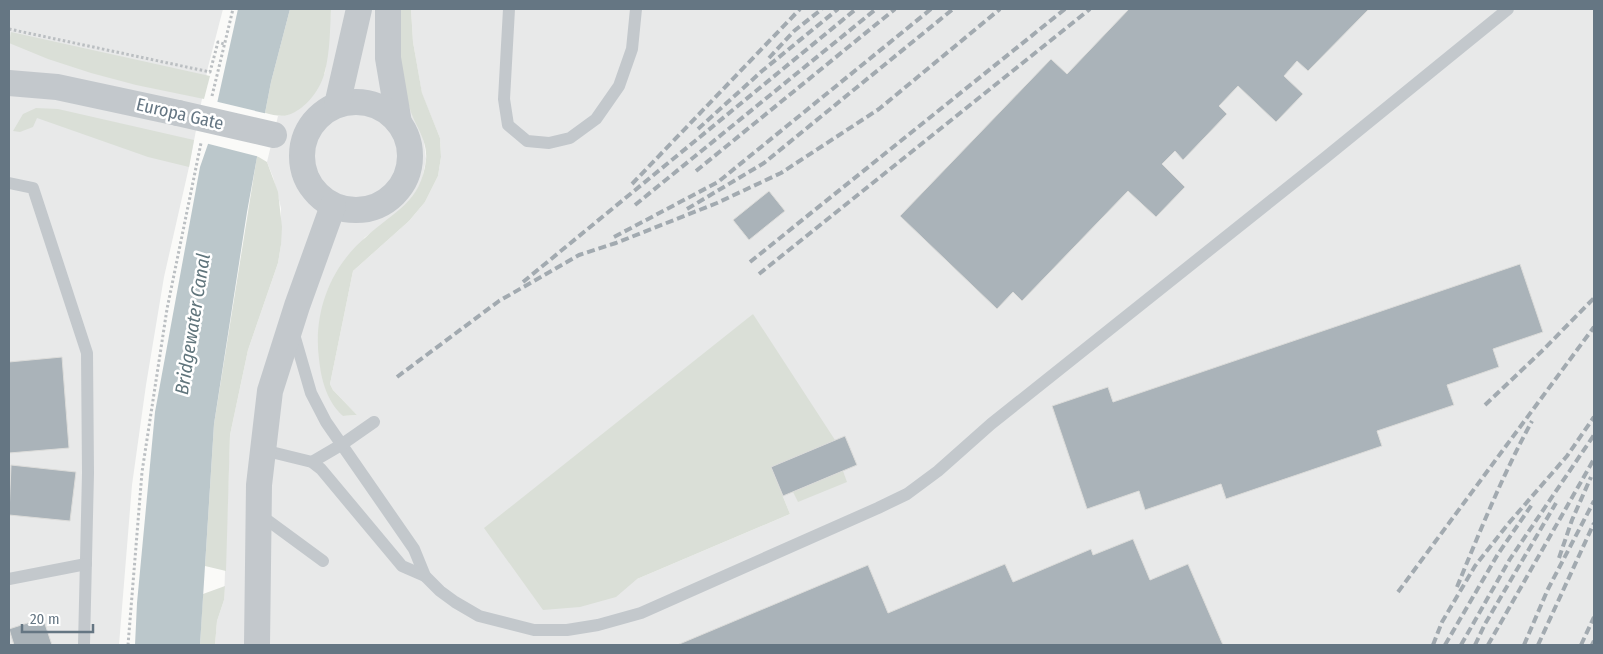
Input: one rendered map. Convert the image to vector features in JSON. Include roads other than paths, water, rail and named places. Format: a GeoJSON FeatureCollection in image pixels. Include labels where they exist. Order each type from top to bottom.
{"type":"FeatureCollection","features":[{"type":"Feature","properties":{"kind":"street"},"geometry":{"type":"LineString","coordinates":[[337,105],[359,9]]}},
{"type":"Feature","properties":{"kind":"street"},"geometry":{"type":"LineString","coordinates":[[388,9],[388,58],[399,123],[407,138],[410,156],[407,174],[398,190],[385,202],[368,209],[350,210],[333,206],[320,197],[310,185],[303,171],[301,156],[304,140],[311,126],[322,113],[337,105],[353,102],[369,103],[386,111],[399,123]]}},
{"type":"Feature","properties":{"kind":"street","name":"Europa Gate"},"geometry":{"type":"LineString","coordinates":[[12,82],[57,87],[304,140]]}},
{"type":"Feature","properties":{"kind":"street"},"geometry":{"type":"LineString","coordinates":[[257,645],[259,485],[270,391],[291,323],[333,206]]}},
{"type":"Feature","properties":{"kind":"lane"},"geometry":{"type":"LineString","coordinates":[[509,9],[504,99],[508,125],[528,141],[549,144],[570,138],[596,119],[619,86],[632,49],[636,9]]}},
{"type":"Feature","properties":{"kind":"lane"},"geometry":{"type":"LineString","coordinates":[[291,323],[311,393],[326,422],[414,548],[426,576],[440,591],[479,616],[534,630],[567,630],[598,625],[641,613],[907,494],[938,471],[991,424],[1080,351],[1333,152],[1508,9]]}},
{"type":"Feature","properties":{"kind":"lane"},"geometry":{"type":"LineString","coordinates":[[9,183],[33,188],[87,353],[88,473],[84,645]]}},
{"type":"Feature","properties":{"kind":"lane"},"geometry":{"type":"LineString","coordinates":[[312,462],[374,422]]}},
{"type":"Feature","properties":{"kind":"lane"},"geometry":{"type":"LineString","coordinates":[[263,450],[312,462],[331,480],[402,566],[426,576]]}},
{"type":"Feature","properties":{"kind":"lane"},"geometry":{"type":"LineString","coordinates":[[258,514],[323,561]]}},
{"type":"Feature","properties":{"kind":"lane"},"geometry":{"type":"LineString","coordinates":[[9,579],[86,564]]}},
{"type":"Feature","properties":{"kind":"water","name":"Bridgewater Canal"},"geometry":{"type":"Polygon","coordinates":[[[238,9],[290,9],[265,113],[247,212],[214,424],[200,645],[135,645],[137,603],[155,412],[200,167],[208,144],[238,9]]]}},
{"type":"Feature","properties":{"kind":"railway"},"geometry":{"type":"LineString","coordinates":[[632,184],[800,9]]}},
{"type":"Feature","properties":{"kind":"railway"},"geometry":{"type":"LineString","coordinates":[[769,58],[794,31],[822,9]]}},
{"type":"Feature","properties":{"kind":"railway"},"geometry":{"type":"LineString","coordinates":[[698,129],[762,71],[838,9]]}},
{"type":"Feature","properties":{"kind":"railway"},"geometry":{"type":"LineString","coordinates":[[523,282],[856,9]]}},
{"type":"Feature","properties":{"kind":"railway"},"geometry":{"type":"LineString","coordinates":[[635,205],[876,9]]}},
{"type":"Feature","properties":{"kind":"railway"},"geometry":{"type":"LineString","coordinates":[[696,171],[895,9]]}},
{"type":"Feature","properties":{"kind":"railway"},"geometry":{"type":"LineString","coordinates":[[614,237],[718,182],[931,9]]}},
{"type":"Feature","properties":{"kind":"railway"},"geometry":{"type":"LineString","coordinates":[[687,209],[764,163],[953,9]]}},
{"type":"Feature","properties":{"kind":"railway"},"geometry":{"type":"LineString","coordinates":[[397,377],[499,301],[579,255],[616,243],[717,203],[781,173],[879,109],[1000,9]]}},
{"type":"Feature","properties":{"kind":"railway"},"geometry":{"type":"LineString","coordinates":[[750,262],[1065,9]]}},
{"type":"Feature","properties":{"kind":"railway"},"geometry":{"type":"LineString","coordinates":[[759,274],[1090,9]]}},
{"type":"Feature","properties":{"kind":"railway"},"geometry":{"type":"LineString","coordinates":[[1485,405],[1594,298]]}},
{"type":"Feature","properties":{"kind":"railway"},"geometry":{"type":"LineString","coordinates":[[1398,592],[1594,327]]}},
{"type":"Feature","properties":{"kind":"railway"},"geometry":{"type":"LineString","coordinates":[[1433,645],[1442,622],[1475,566],[1508,524],[1567,456],[1594,417]]}},
{"type":"Feature","properties":{"kind":"railway"},"geometry":{"type":"LineString","coordinates":[[1457,587],[1483,524],[1532,421]]}},
{"type":"Feature","properties":{"kind":"railway"},"geometry":{"type":"LineString","coordinates":[[1461,645],[1510,559],[1594,435]]}},
{"type":"Feature","properties":{"kind":"railway"},"geometry":{"type":"LineString","coordinates":[[1488,645],[1594,459]]}},
{"type":"Feature","properties":{"kind":"railway"},"geometry":{"type":"LineString","coordinates":[[1559,558],[1572,520],[1591,477]]}},
{"type":"Feature","properties":{"kind":"railway"},"geometry":{"type":"LineString","coordinates":[[1524,645],[1548,589],[1594,501]]}},
{"type":"Feature","properties":{"kind":"railway"},"geometry":{"type":"LineString","coordinates":[[1445,645],[1498,554],[1533,503]]}},
{"type":"Feature","properties":{"kind":"railway"},"geometry":{"type":"LineString","coordinates":[[1475,645],[1485,624],[1556,503]]}},
{"type":"Feature","properties":{"kind":"railway"},"geometry":{"type":"LineString","coordinates":[[1538,645],[1594,523]]}},
{"type":"Feature","properties":{"kind":"railway"},"geometry":{"type":"LineString","coordinates":[[1581,645],[1594,617]]}},
{"type":"Feature","properties":{"kind":"railway"},"geometry":{"type":"LineString","coordinates":[[1592,645],[1594,641]]}}]}
